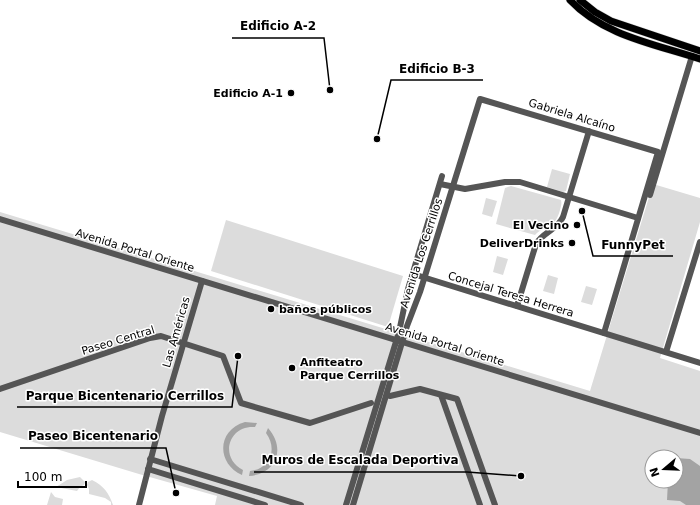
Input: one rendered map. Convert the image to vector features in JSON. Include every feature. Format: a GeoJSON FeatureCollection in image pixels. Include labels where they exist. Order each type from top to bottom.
{"type":"FeatureCollection","features":[{"type":"Feature","properties":{"kind":"main road"},"geometry":{"type":"LineString","coordinates":[[570,0],[590,18],[609,29],[700,59]]}},
{"type":"Feature","properties":{"kind":"main road"},"geometry":{"type":"LineString","coordinates":[[580,0],[595,12],[611,21],[700,51]]}},
{"type":"Feature","properties":{"kind":"street"},"geometry":{"type":"LineString","coordinates":[[650,196],[692,56]]}},
{"type":"Feature","properties":{"kind":"street","name":"Gabriela Alcaíno"},"geometry":{"type":"LineString","coordinates":[[480,98],[658,152],[638,218]]}},
{"type":"Feature","properties":{"kind":"street","name":"Avenida Los Cerrillos"},"geometry":{"type":"LineString","coordinates":[[346,505],[400,341],[425,278],[480,98]]}},
{"type":"Feature","properties":{"kind":"street"},"geometry":{"type":"LineString","coordinates":[[517,306],[536,244],[542,236],[554,229],[560,222],[569,198],[589,131]]}},
{"type":"Feature","properties":{"kind":"street","name":"Avenida Los Cerrillos"},"geometry":{"type":"LineString","coordinates":[[353,505],[400,341],[402,320],[408,289],[442,176]]}},
{"type":"Feature","properties":{"kind":"street"},"geometry":{"type":"LineString","coordinates":[[440,184],[471,189],[513,182],[526,184],[638,218],[604,333]]}},
{"type":"Feature","properties":{"kind":"street","name":"Avenida Portal Oriente"},"geometry":{"type":"LineString","coordinates":[[0,219],[700,433]]}},
{"type":"Feature","properties":{"kind":"street"},"geometry":{"type":"LineString","coordinates":[[666,352],[697,262],[700,242]]}},
{"type":"Feature","properties":{"kind":"street","name":"Concejal Teresa Herrera"},"geometry":{"type":"LineString","coordinates":[[413,274],[700,363]]}},
{"type":"Feature","properties":{"kind":"street","name":"Las Américas"},"geometry":{"type":"LineString","coordinates":[[138,505],[183,343],[202,281]]}},
{"type":"Feature","properties":{"kind":"street","name":"Paseo Central"},"geometry":{"type":"LineString","coordinates":[[0,389],[154,337],[164,337],[223,356],[241,403],[310,423],[371,403]]}},
{"type":"Feature","properties":{"kind":"street"},"geometry":{"type":"LineString","coordinates":[[390,396],[420,389],[457,399],[495,505]]}},
{"type":"Feature","properties":{"kind":"street"},"geometry":{"type":"LineString","coordinates":[[441,395],[480,505]]}},
{"type":"Feature","properties":{"kind":"street"},"geometry":{"type":"LineString","coordinates":[[150,459],[301,505]]}},
{"type":"Feature","properties":{"kind":"street"},"geometry":{"type":"LineString","coordinates":[[148,469],[265,505]]}},
{"type":"Feature","properties":{"kind":"shaded area"},"geometry":{"type":"Polygon","coordinates":[[[552,169],[570,174],[566,191],[563,192],[547,187],[552,169]]]}},
{"type":"Feature","properties":{"kind":"shaded area"},"geometry":{"type":"Polygon","coordinates":[[[653,184],[700,198],[700,222],[660,358],[700,371],[700,505],[215,505],[217,496],[0,432],[0,212],[590,391],[653,184]]]}},
{"type":"Feature","properties":{"kind":"shaded area"},"geometry":{"type":"Polygon","coordinates":[[[511,186],[561,200],[560,210],[556,220],[535,235],[496,224],[505,188],[511,186]]]}},
{"type":"Feature","properties":{"kind":"shaded area"},"geometry":{"type":"Polygon","coordinates":[[[486,198],[497,201],[492,217],[482,214],[486,198]]]}},
{"type":"Feature","properties":{"kind":"shaded area"},"geometry":{"type":"Polygon","coordinates":[[[226,220],[403,276],[388,327],[211,271],[226,220]]]}},
{"type":"Feature","properties":{"kind":"shaded area"},"geometry":{"type":"Polygon","coordinates":[[[497,256],[508,259],[503,275],[493,272],[497,256]]]}},
{"type":"Feature","properties":{"kind":"shaded area"},"geometry":{"type":"Polygon","coordinates":[[[548,275],[558,278],[554,294],[543,291],[548,275]]]}},
{"type":"Feature","properties":{"kind":"shaded area"},"geometry":{"type":"Polygon","coordinates":[[[586,286],[597,289],[592,305],[581,302],[586,286]]]}},
{"type":"Feature","properties":{"kind":"shaded area"},"geometry":{"type":"Polygon","coordinates":[[[245,422],[257,423],[255,427],[238,431],[230,443],[229,451],[231,458],[236,465],[243,470],[242,475],[234,470],[228,463],[224,455],[223,447],[229,432],[236,426],[245,422]]]}},
{"type":"Feature","properties":{"kind":"shaded area"},"geometry":{"type":"Polygon","coordinates":[[[268,428],[274,436],[277,444],[276,459],[266,470],[259,474],[249,476],[250,471],[263,466],[270,457],[270,439],[266,433],[268,428]]]}},
{"type":"Feature","properties":{"kind":"shaded area"},"geometry":{"type":"Polygon","coordinates":[[[684,459],[690,459],[700,466],[700,505],[686,505],[680,501],[667,500],[668,489],[684,489],[684,459]]]}},
{"type":"Feature","properties":{"kind":"shaded area"},"geometry":{"type":"Polygon","coordinates":[[[80,477],[85,482],[84,485],[77,491],[56,487],[67,480],[80,477]]]}},
{"type":"Feature","properties":{"kind":"shaded area"},"geometry":{"type":"Polygon","coordinates":[[[92,480],[106,490],[113,505],[111,505],[111,502],[105,498],[89,494],[87,485],[88,482],[92,480]]]}},
{"type":"Feature","properties":{"kind":"shaded area"},"geometry":{"type":"Polygon","coordinates":[[[51,492],[55,497],[63,499],[62,505],[47,505],[51,492]]]}},
{"type":"Feature","properties":{"kind":"place","name":"Edificio A-2"},"geometry":{"type":"Point","coordinates":[330,90]}},
{"type":"Feature","properties":{"kind":"place","name":"Edificio A-1"},"geometry":{"type":"Point","coordinates":[291,93]}},
{"type":"Feature","properties":{"kind":"place","name":"Edificio B-3"},"geometry":{"type":"Point","coordinates":[377,139]}},
{"type":"Feature","properties":{"kind":"place","name":"FunnyPet"},"geometry":{"type":"Point","coordinates":[582,211]}},
{"type":"Feature","properties":{"kind":"place","name":"El Vecino"},"geometry":{"type":"Point","coordinates":[577,225]}},
{"type":"Feature","properties":{"kind":"place","name":"DeliverDrinks"},"geometry":{"type":"Point","coordinates":[572,243]}},
{"type":"Feature","properties":{"kind":"place","name":"baños públicos"},"geometry":{"type":"Point","coordinates":[271,309]}},
{"type":"Feature","properties":{"kind":"place","name":"Parque Bicentenario Cerrillos"},"geometry":{"type":"Point","coordinates":[238,356]}},
{"type":"Feature","properties":{"kind":"place","name":"Anfiteatro Parque Cerrillos"},"geometry":{"type":"Point","coordinates":[292,368]}},
{"type":"Feature","properties":{"kind":"place","name":"Muros de Escalada Deportiva"},"geometry":{"type":"Point","coordinates":[521,476]}},
{"type":"Feature","properties":{"kind":"place","name":"Paseo Bicentenario"},"geometry":{"type":"Point","coordinates":[176,493]}}]}
